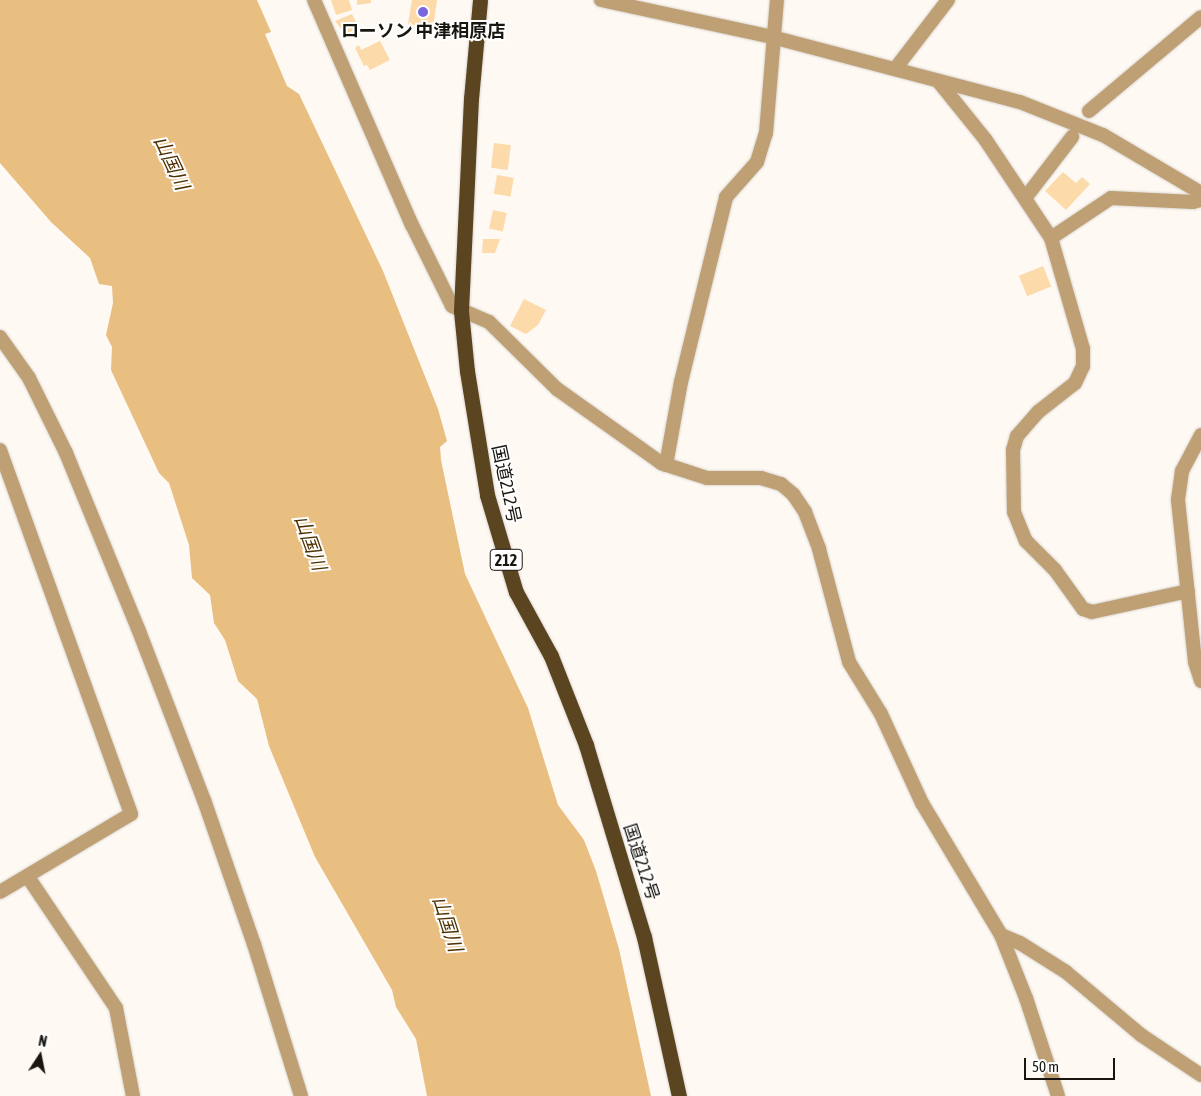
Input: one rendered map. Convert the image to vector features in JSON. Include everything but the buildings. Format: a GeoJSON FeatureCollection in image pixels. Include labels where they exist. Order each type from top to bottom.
{"type":"FeatureCollection","features":[{"type":"Feature","properties":{"kind":"highway","name":"国道212号"},"geometry":{"type":"LineString","coordinates":[[480,0],[471,98],[461,311],[472,406],[500,542],[516,592],[550,656],[586,745],[644,937],[679,1096]]}},
{"type":"Feature","properties":{"kind":"street"},"geometry":{"type":"LineString","coordinates":[[314,0],[448,302],[461,311],[489,322],[557,389],[666,465],[707,478],[761,478],[781,484],[793,494],[805,512],[819,549],[850,662],[881,714],[922,803],[1000,935],[1026,998],[1058,1096]]}},
{"type":"Feature","properties":{"kind":"street"},"geometry":{"type":"LineString","coordinates":[[601,0],[772,37],[1060,115],[1103,135],[1201,193]]}},
{"type":"Feature","properties":{"kind":"street"},"geometry":{"type":"LineString","coordinates":[[666,465],[681,382],[726,197],[757,162],[766,133],[772,37],[777,0]]}},
{"type":"Feature","properties":{"kind":"street"},"geometry":{"type":"LineString","coordinates":[[895,69],[948,0]]}},
{"type":"Feature","properties":{"kind":"street"},"geometry":{"type":"LineString","coordinates":[[1089,111],[1201,16]]}},
{"type":"Feature","properties":{"kind":"street"},"geometry":{"type":"LineString","coordinates":[[939,82],[985,138],[1026,197],[1051,238],[1083,349],[1083,366],[1075,384],[1038,412],[1017,436],[1013,450],[1014,512],[1026,541],[1055,570],[1083,609],[1092,612],[1188,591]]}},
{"type":"Feature","properties":{"kind":"street"},"geometry":{"type":"LineString","coordinates":[[1026,197],[1072,137]]}},
{"type":"Feature","properties":{"kind":"street"},"geometry":{"type":"LineString","coordinates":[[1051,238],[1111,198],[1127,196],[1193,202],[1201,200]]}},
{"type":"Feature","properties":{"kind":"street"},"geometry":{"type":"LineString","coordinates":[[0,337],[29,378],[62,445],[139,631],[204,800],[254,944],[301,1096]]}},
{"type":"Feature","properties":{"kind":"street"},"geometry":{"type":"LineString","coordinates":[[1201,435],[1182,471],[1178,500],[1188,591],[1201,681]]}},
{"type":"Feature","properties":{"kind":"street"},"geometry":{"type":"LineString","coordinates":[[0,450],[130,814],[28,877],[0,892]]}},
{"type":"Feature","properties":{"kind":"street"},"geometry":{"type":"LineString","coordinates":[[28,877],[116,1008],[133,1096]]}},
{"type":"Feature","properties":{"kind":"street"},"geometry":{"type":"LineString","coordinates":[[1000,935],[1020,943],[1066,972],[1142,1035],[1201,1075]]}},
{"type":"Feature","properties":{"kind":"water","name":"山国川"},"geometry":{"type":"Polygon","coordinates":[[[0,0],[257,0],[271,32],[265,34],[287,86],[299,94],[383,271],[438,409],[447,441],[440,447],[441,460],[465,574],[528,708],[558,805],[584,840],[596,871],[619,949],[651,1096],[427,1096],[416,1039],[396,1007],[392,990],[315,857],[269,746],[257,699],[238,681],[225,640],[214,623],[210,595],[192,578],[189,545],[169,483],[159,473],[111,370],[112,347],[106,335],[113,303],[112,286],[99,284],[90,258],[51,222],[0,163],[0,0]]]}},
{"type":"Feature","properties":{"kind":"place","name":"ローソン 中津相原店"},"geometry":{"type":"Point","coordinates":[423,12]}}]}
